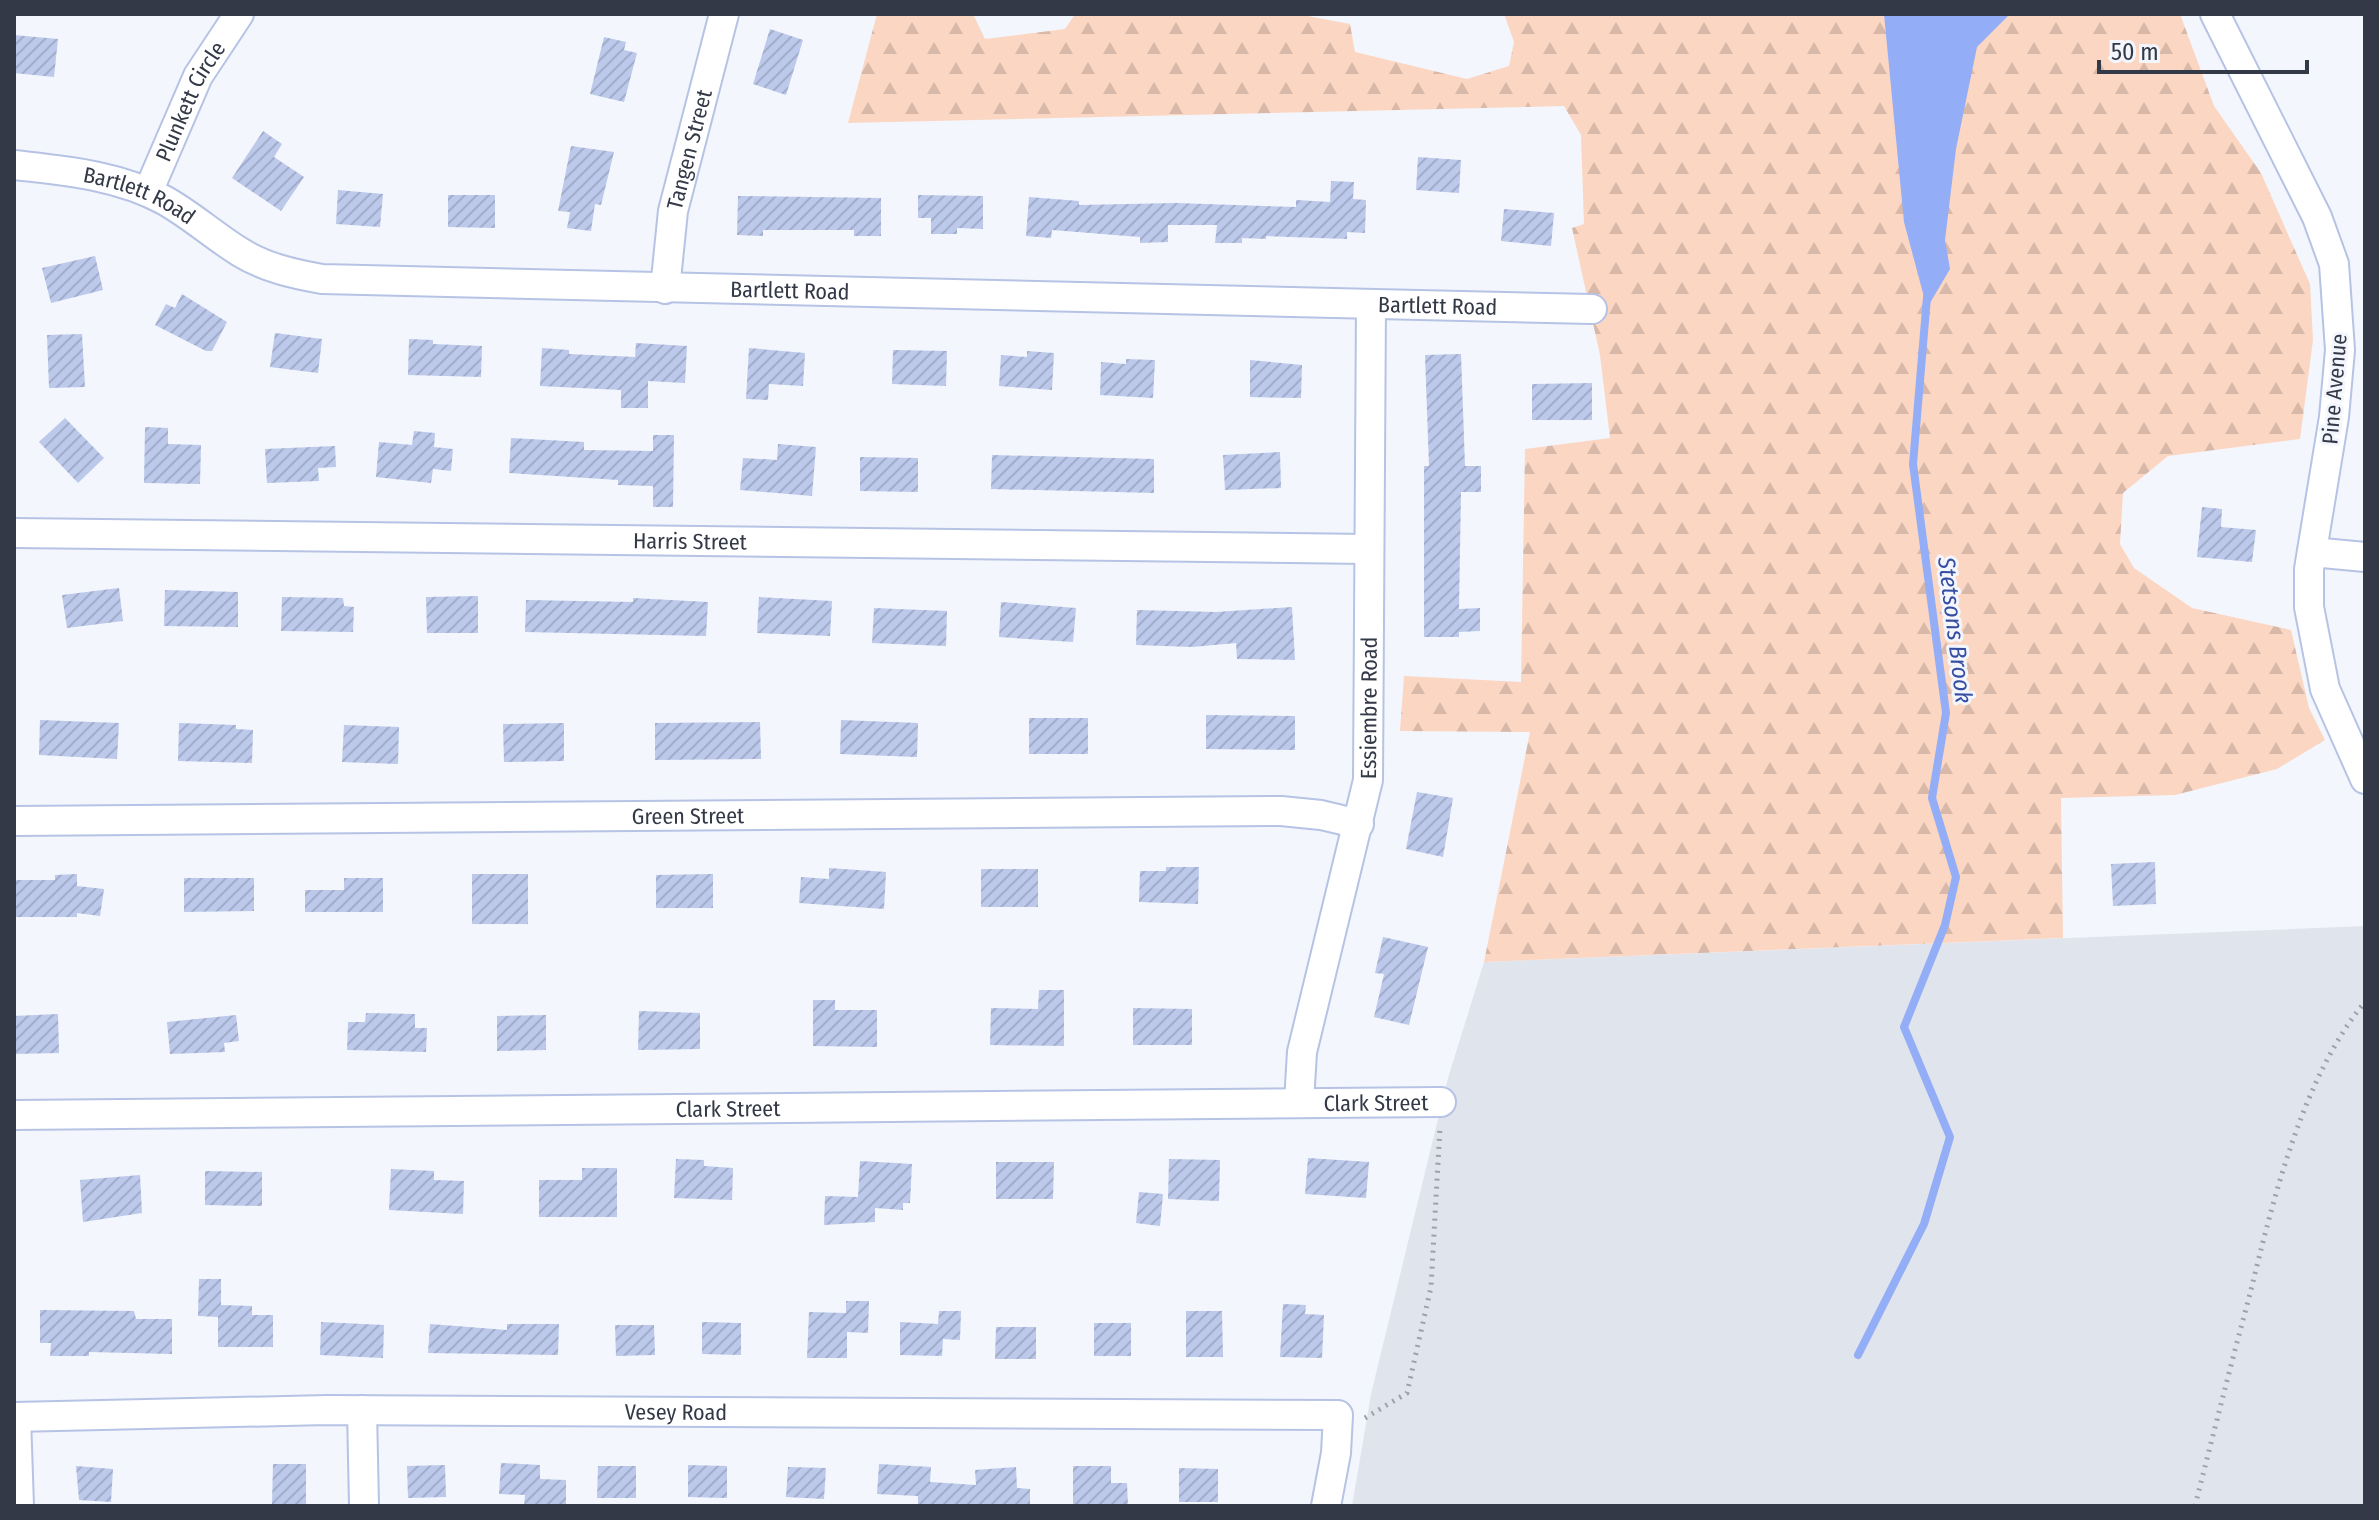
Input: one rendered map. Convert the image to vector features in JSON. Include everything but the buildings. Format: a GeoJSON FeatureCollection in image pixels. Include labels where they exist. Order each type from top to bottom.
{"type":"FeatureCollection","features":[{"type":"Feature","properties":{"kind":"street","name":"Plunkett Circle"},"geometry":{"type":"LineString","coordinates":[[148,192],[198,76],[239,14]]}},
{"type":"Feature","properties":{"kind":"street","name":"Tangen Street"},"geometry":{"type":"LineString","coordinates":[[665,289],[673,211],[724,14]]}},
{"type":"Feature","properties":{"kind":"street","name":"Pine Avenue"},"geometry":{"type":"LineString","coordinates":[[2215,14],[2317,217],[2334,264],[2340,350],[2334,417],[2312,552],[2309,607],[2319,666],[2335,716],[2365,779]]}},
{"type":"Feature","properties":{"kind":"street","name":"Bartlett Road"},"geometry":{"type":"LineString","coordinates":[[14,165],[94,175],[148,192],[241,253],[301,275],[346,281],[1592,309]]}},
{"type":"Feature","properties":{"kind":"street","name":"Essiembre Road"},"geometry":{"type":"LineString","coordinates":[[1299,1102],[1302,1052],[1368,780],[1371,743],[1368,549],[1371,305]]}},
{"type":"Feature","properties":{"kind":"street","name":"Harris Street"},"geometry":{"type":"LineString","coordinates":[[14,533],[1368,549]]}},
{"type":"Feature","properties":{"kind":"street"},"geometry":{"type":"LineString","coordinates":[[2312,552],[2365,557]]}},
{"type":"Feature","properties":{"kind":"street","name":"Green Street"},"geometry":{"type":"LineString","coordinates":[[14,821],[1281,811],[1359,824]]}},
{"type":"Feature","properties":{"kind":"street","name":"Clark Street"},"geometry":{"type":"LineString","coordinates":[[14,1115],[1441,1102]]}},
{"type":"Feature","properties":{"kind":"street"},"geometry":{"type":"LineString","coordinates":[[362,1410],[364,1506]]}},
{"type":"Feature","properties":{"kind":"street","name":"Vesey Road"},"geometry":{"type":"LineString","coordinates":[[15,1417],[362,1410],[1338,1425]]}},
{"type":"Feature","properties":{"kind":"street"},"geometry":{"type":"LineString","coordinates":[[15,1417],[19,1506]]}},
{"type":"Feature","properties":{"kind":"street"},"geometry":{"type":"LineString","coordinates":[[1326,1506],[1338,1425]]}},
{"type":"Feature","properties":{"kind":"path"},"geometry":{"type":"LineString","coordinates":[[2195,1506],[2279,1182],[2304,1113],[2344,1026],[2365,1002]]}},
{"type":"Feature","properties":{"kind":"path"},"geometry":{"type":"LineString","coordinates":[[1338,1425],[1407,1393],[1431,1287],[1441,1102]]}},
{"type":"Feature","properties":{"kind":"shaded area"},"geometry":{"type":"Polygon","coordinates":[[[2365,926],[2365,1506],[1352,1506],[1371,1394],[1448,1078],[1484,962],[2365,926]]]}},
{"type":"Feature","properties":{"kind":"green space"},"geometry":{"type":"Polygon","coordinates":[[[877,14],[973,14],[985,39],[1065,29],[1075,14],[1297,14],[1350,24],[1355,52],[1467,79],[1509,66],[1514,42],[1504,14],[2180,14],[2214,106],[2261,173],[2310,284],[2313,340],[2300,439],[2168,456],[2123,493],[2120,544],[2134,568],[2192,608],[2291,630],[2309,708],[2325,740],[2277,769],[2175,795],[2061,798],[2063,938],[1484,962],[1530,732],[1400,731],[1404,676],[1521,682],[1525,449],[1610,438],[1600,355],[1572,228],[1584,224],[1581,135],[1564,106],[848,123],[877,14]]]}},
{"type":"Feature","properties":{"kind":"water"},"geometry":{"type":"Polygon","coordinates":[[[1884,14],[2010,14],[1977,47],[1956,149],[1945,240],[1950,269],[1927,308],[1904,222],[1884,14]]]}},
{"type":"Feature","properties":{"kind":"waterway","name":"Stetsons Brook"},"geometry":{"type":"LineString","coordinates":[[1858,1355],[1924,1224],[1950,1137],[1904,1027],[1945,925],[1956,877],[1932,798],[1946,713],[1913,464],[1927,297]]}}]}
